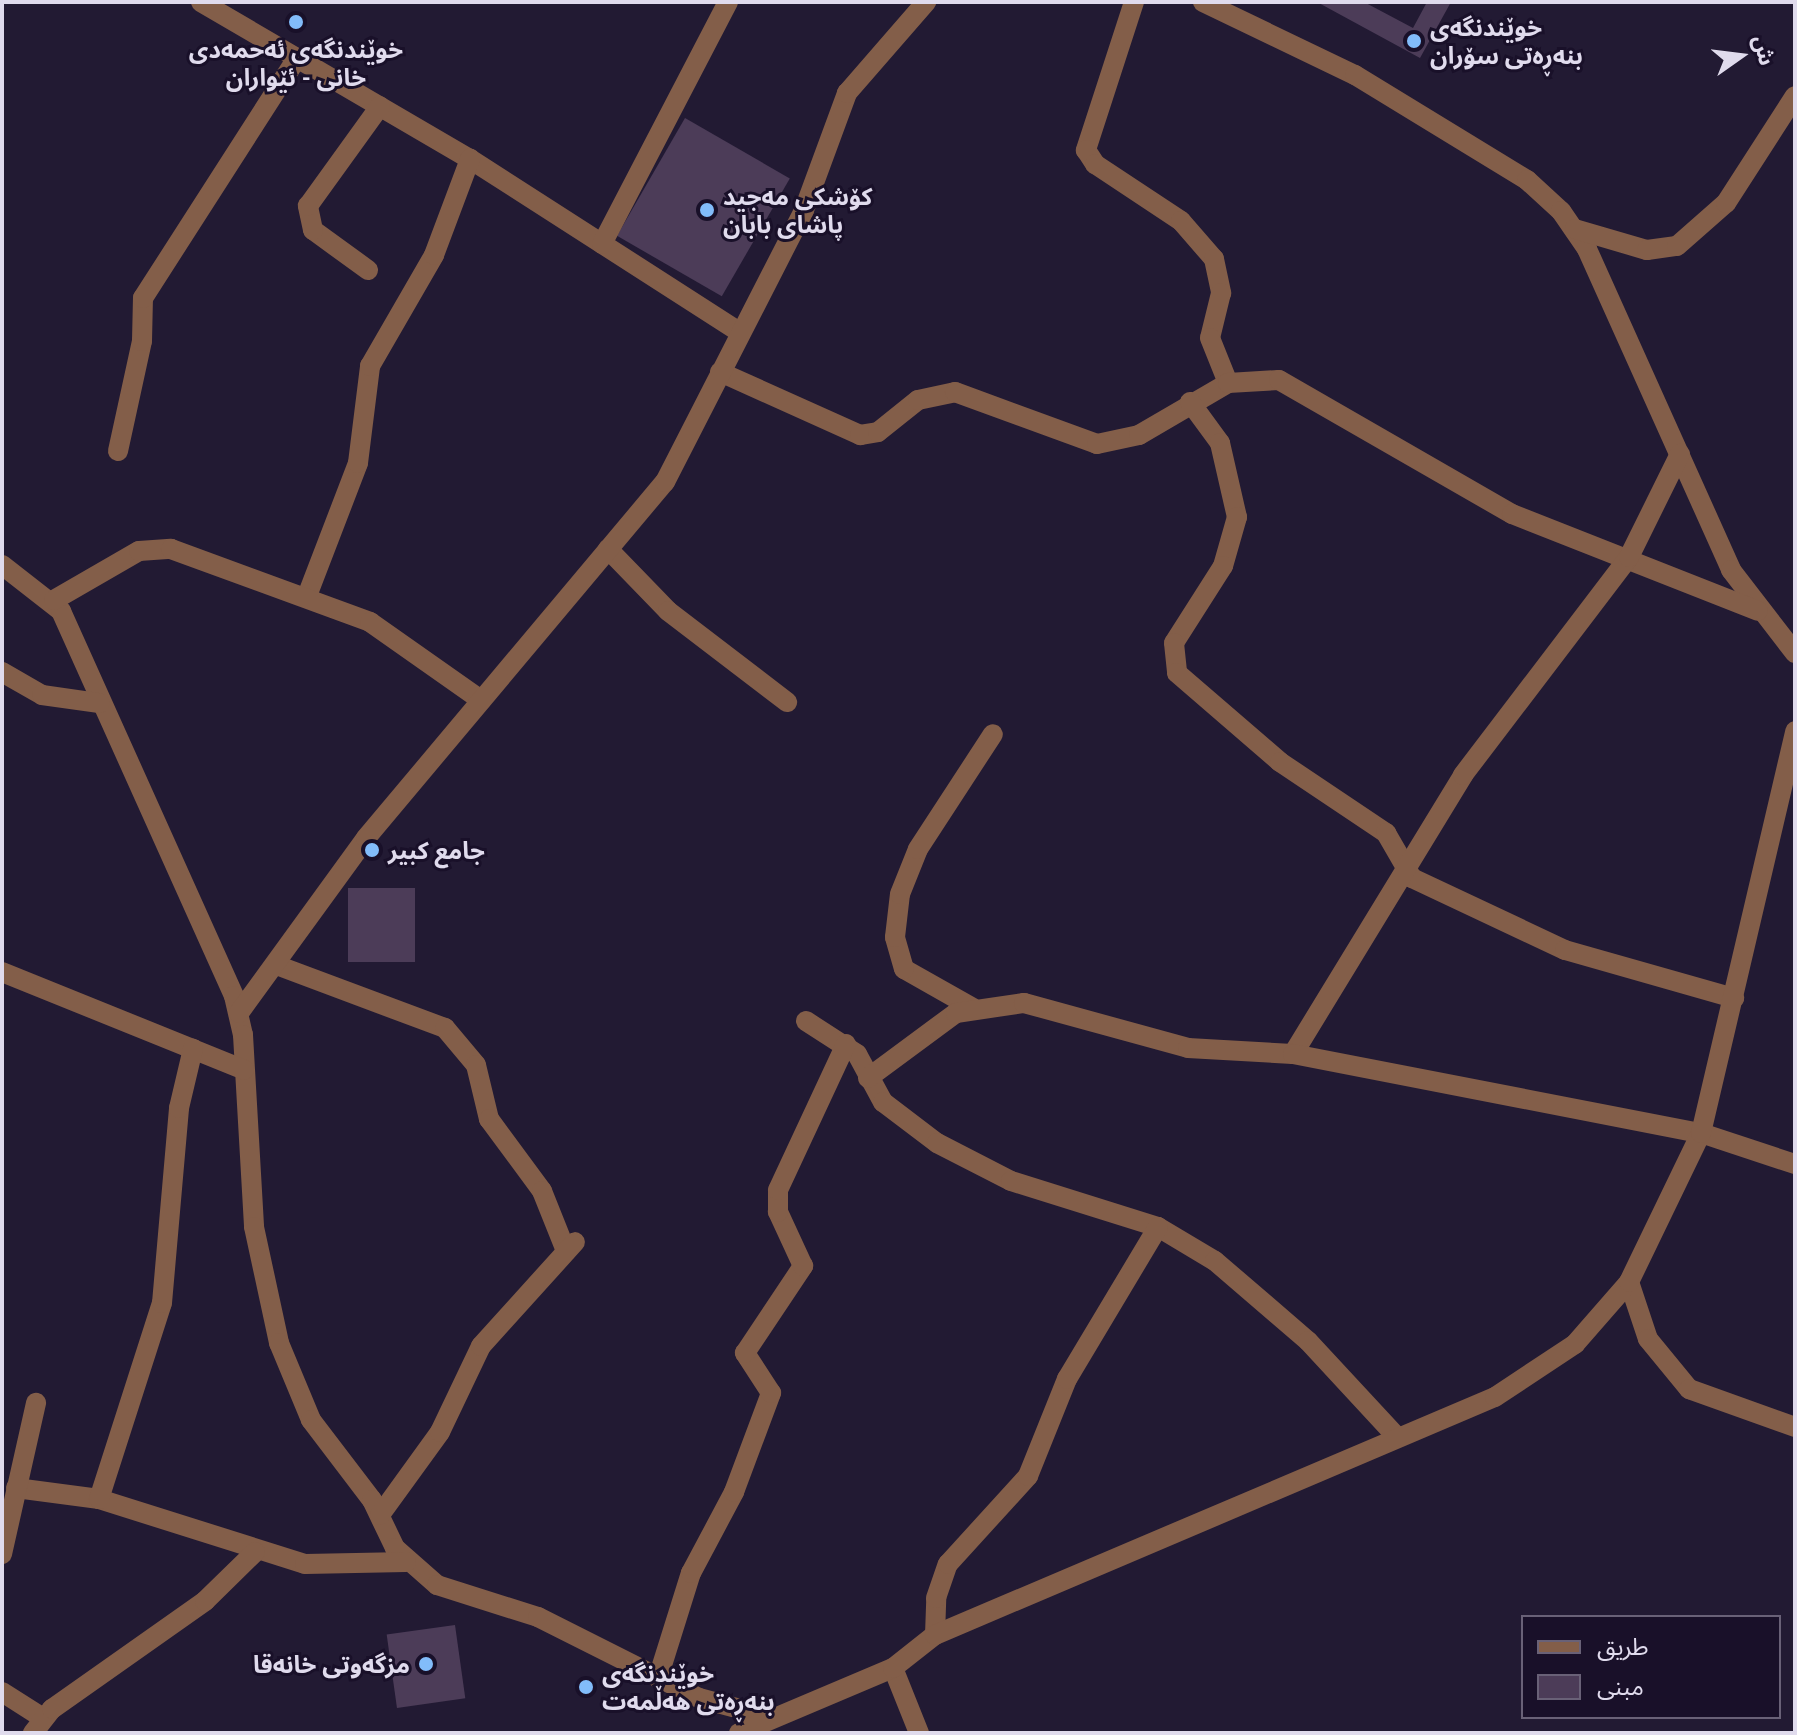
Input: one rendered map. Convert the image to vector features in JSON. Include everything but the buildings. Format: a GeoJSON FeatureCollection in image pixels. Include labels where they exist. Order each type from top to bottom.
{"type":"FeatureCollection","features":[{"type":"Feature","properties":{"kind":"street"},"geometry":{"type":"LineString","coordinates":[[201,2],[470,159],[738,331]]}},
{"type":"Feature","properties":{"kind":"street"},"geometry":{"type":"LineString","coordinates":[[602,244],[728,2]]}},
{"type":"Feature","properties":{"kind":"street"},"geometry":{"type":"LineString","coordinates":[[239,1013],[279,966],[366,838],[665,482],[738,331],[804,210],[847,93],[926,2]]}},
{"type":"Feature","properties":{"kind":"street"},"geometry":{"type":"LineString","coordinates":[[1134,2],[1086,150],[1095,164],[1181,221],[1214,259],[1221,293],[1210,338],[1228,383]]}},
{"type":"Feature","properties":{"kind":"street"},"geometry":{"type":"LineString","coordinates":[[1203,2],[1355,75],[1527,180],[1575,229],[1731,570],[1758,611],[1795,653]]}},
{"type":"Feature","properties":{"kind":"street"},"geometry":{"type":"LineString","coordinates":[[118,451],[141,350],[143,298],[297,58]]}},
{"type":"Feature","properties":{"kind":"street"},"geometry":{"type":"LineString","coordinates":[[1575,229],[1647,250],[1677,246],[1726,203],[1795,96]]}},
{"type":"Feature","properties":{"kind":"street"},"geometry":{"type":"LineString","coordinates":[[368,270],[313,230],[308,206],[380,106]]}},
{"type":"Feature","properties":{"kind":"street"},"geometry":{"type":"LineString","coordinates":[[307,596],[358,463],[370,366],[434,255],[470,159]]}},
{"type":"Feature","properties":{"kind":"street"},"geometry":{"type":"LineString","coordinates":[[720,372],[860,435],[878,432],[918,400],[942,392],[1097,444],[1126,441],[1228,383],[1279,380],[1500,508],[1758,611]]}},
{"type":"Feature","properties":{"kind":"street"},"geometry":{"type":"LineString","coordinates":[[1190,402],[1220,443],[1237,517],[1226,558],[1174,643],[1174,666],[1280,762],[1386,833],[1402,866],[1412,878],[1565,950],[1734,998]]}},
{"type":"Feature","properties":{"kind":"street"},"geometry":{"type":"LineString","coordinates":[[1293,1054],[1402,866],[1629,557],[1680,454]]}},
{"type":"Feature","properties":{"kind":"street"},"geometry":{"type":"LineString","coordinates":[[54,600],[130,555],[160,548],[307,596],[389,633],[481,700]]}},
{"type":"Feature","properties":{"kind":"street"},"geometry":{"type":"LineString","coordinates":[[608,549],[668,611],[787,702]]}},
{"type":"Feature","properties":{"kind":"street"},"geometry":{"type":"LineString","coordinates":[[2,565],[54,600],[239,1013],[254,1227],[279,1343],[311,1420],[380,1515],[406,1562],[437,1585],[538,1617],[658,1678],[770,1717]]}},
{"type":"Feature","properties":{"kind":"street"},"geometry":{"type":"LineString","coordinates":[[2,672],[42,695],[99,703]]}},
{"type":"Feature","properties":{"kind":"street"},"geometry":{"type":"LineString","coordinates":[[739,1733],[770,1717],[803,1711],[893,1668],[935,1635],[1395,1435],[1495,1397],[1546,1368],[1629,1282],[1701,1133],[1795,733]]}},
{"type":"Feature","properties":{"kind":"street"},"geometry":{"type":"LineString","coordinates":[[973,1008],[904,969],[895,937],[900,894],[918,849],[993,734]]}},
{"type":"Feature","properties":{"kind":"street"},"geometry":{"type":"LineString","coordinates":[[279,966],[445,1028],[476,1065],[489,1119],[542,1191],[570,1246],[481,1346],[440,1432],[380,1515]]}},
{"type":"Feature","properties":{"kind":"street"},"geometry":{"type":"LineString","coordinates":[[2,972],[244,1070]]}},
{"type":"Feature","properties":{"kind":"street"},"geometry":{"type":"LineString","coordinates":[[868,1078],[941,1021],[973,1008],[1024,1003],[1188,1048],[1293,1054],[1701,1133],[1795,1164]]}},
{"type":"Feature","properties":{"kind":"street"},"geometry":{"type":"LineString","coordinates":[[806,1021],[846,1044],[892,1111],[973,1164],[1158,1227],[1260,1296],[1395,1435]]}},
{"type":"Feature","properties":{"kind":"street"},"geometry":{"type":"LineString","coordinates":[[658,1678],[691,1573],[734,1492],[771,1393],[745,1353],[803,1266],[778,1212],[778,1190],[846,1044]]}},
{"type":"Feature","properties":{"kind":"street"},"geometry":{"type":"LineString","coordinates":[[99,1499],[162,1303],[179,1108],[193,1049]]}},
{"type":"Feature","properties":{"kind":"street"},"geometry":{"type":"LineString","coordinates":[[935,1635],[936,1598],[948,1564],[1028,1476],[1067,1379],[1158,1227]]}},
{"type":"Feature","properties":{"kind":"street"},"geometry":{"type":"LineString","coordinates":[[1629,1282],[1648,1339],[1689,1389],[1795,1427]]}},
{"type":"Feature","properties":{"kind":"street"},"geometry":{"type":"LineString","coordinates":[[2,1554],[36,1403]]}},
{"type":"Feature","properties":{"kind":"street"},"geometry":{"type":"LineString","coordinates":[[16,1488],[99,1499],[255,1552],[330,1567],[406,1562]]}},
{"type":"Feature","properties":{"kind":"street"},"geometry":{"type":"LineString","coordinates":[[2,1692],[38,1726],[205,1601],[255,1552]]}},
{"type":"Feature","properties":{"kind":"street"},"geometry":{"type":"LineString","coordinates":[[893,1668],[919,1733]]}},
{"type":"Feature","properties":{"kind":"place","name":"خوێندنگەی ئەحمەدی خانی - ئێواران"},"geometry":{"type":"Point","coordinates":[296,22]}},
{"type":"Feature","properties":{"kind":"place","name":"خوێندنگەی بنەڕەتی سۆران"},"geometry":{"type":"Point","coordinates":[1414,41]}},
{"type":"Feature","properties":{"kind":"place","name":"کۆشکی مەجید پاشای بابان"},"geometry":{"type":"Point","coordinates":[707,210]}},
{"type":"Feature","properties":{"kind":"place","name":"جامع كبير"},"geometry":{"type":"Point","coordinates":[372,850]}},
{"type":"Feature","properties":{"kind":"place","name":"مزگەوتی خانەقا"},"geometry":{"type":"Point","coordinates":[426,1664]}},
{"type":"Feature","properties":{"kind":"place","name":"خوێندنگەی بنەڕەتی هەڵمەت"},"geometry":{"type":"Point","coordinates":[586,1687]}}]}
